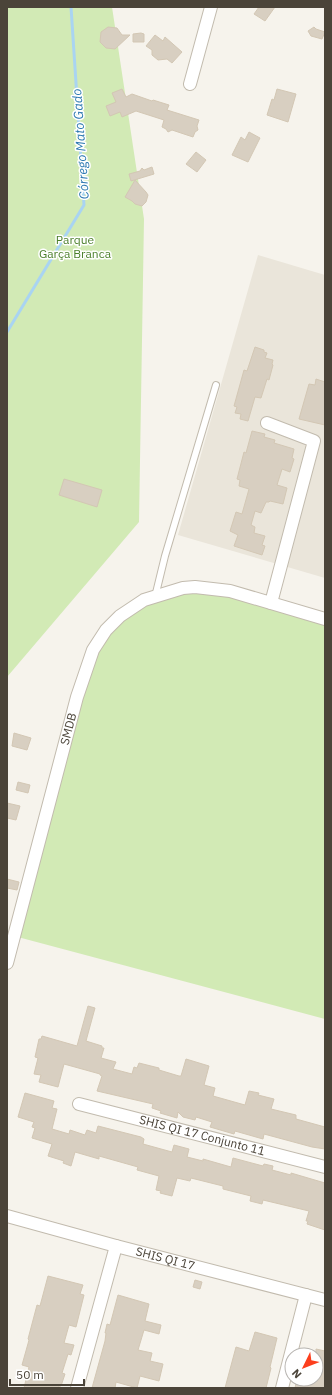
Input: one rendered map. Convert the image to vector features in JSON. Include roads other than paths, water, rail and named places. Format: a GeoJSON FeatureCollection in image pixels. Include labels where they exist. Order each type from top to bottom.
{"type":"FeatureCollection","features":[{"type":"Feature","properties":{"kind":"street"},"geometry":{"type":"LineString","coordinates":[[190,84],[211,7]]}},
{"type":"Feature","properties":{"kind":"street"},"geometry":{"type":"LineString","coordinates":[[267,423],[314,441],[271,603]]}},
{"type":"Feature","properties":{"kind":"street","name":"SMDB"},"geometry":{"type":"LineString","coordinates":[[7,963],[77,697],[93,650],[106,630],[120,616],[144,600],[183,588],[195,587],[230,591],[325,619]]}},
{"type":"Feature","properties":{"kind":"street","name":"SHIS QI 17 Conjunto 11"},"geometry":{"type":"LineString","coordinates":[[79,1104],[325,1167]]}},
{"type":"Feature","properties":{"kind":"street","name":"SHIS QI 17"},"geometry":{"type":"LineString","coordinates":[[7,1216],[325,1300]]}},
{"type":"Feature","properties":{"kind":"street"},"geometry":{"type":"LineString","coordinates":[[78,1388],[116,1246]]}},
{"type":"Feature","properties":{"kind":"street"},"geometry":{"type":"LineString","coordinates":[[282,1388],[306,1295]]}},
{"type":"Feature","properties":{"kind":"lane"},"geometry":{"type":"LineString","coordinates":[[155,597],[164,556],[216,385]]}},
{"type":"Feature","properties":{"kind":"waterway","name":"Córrego Mato Gado"},"geometry":{"type":"LineString","coordinates":[[7,332],[84,205],[71,7]]}},
{"type":"Feature","properties":{"kind":"park label","name":"Parque Garça Branca"},"geometry":{"type":"Point","coordinates":[75,247]}}]}
